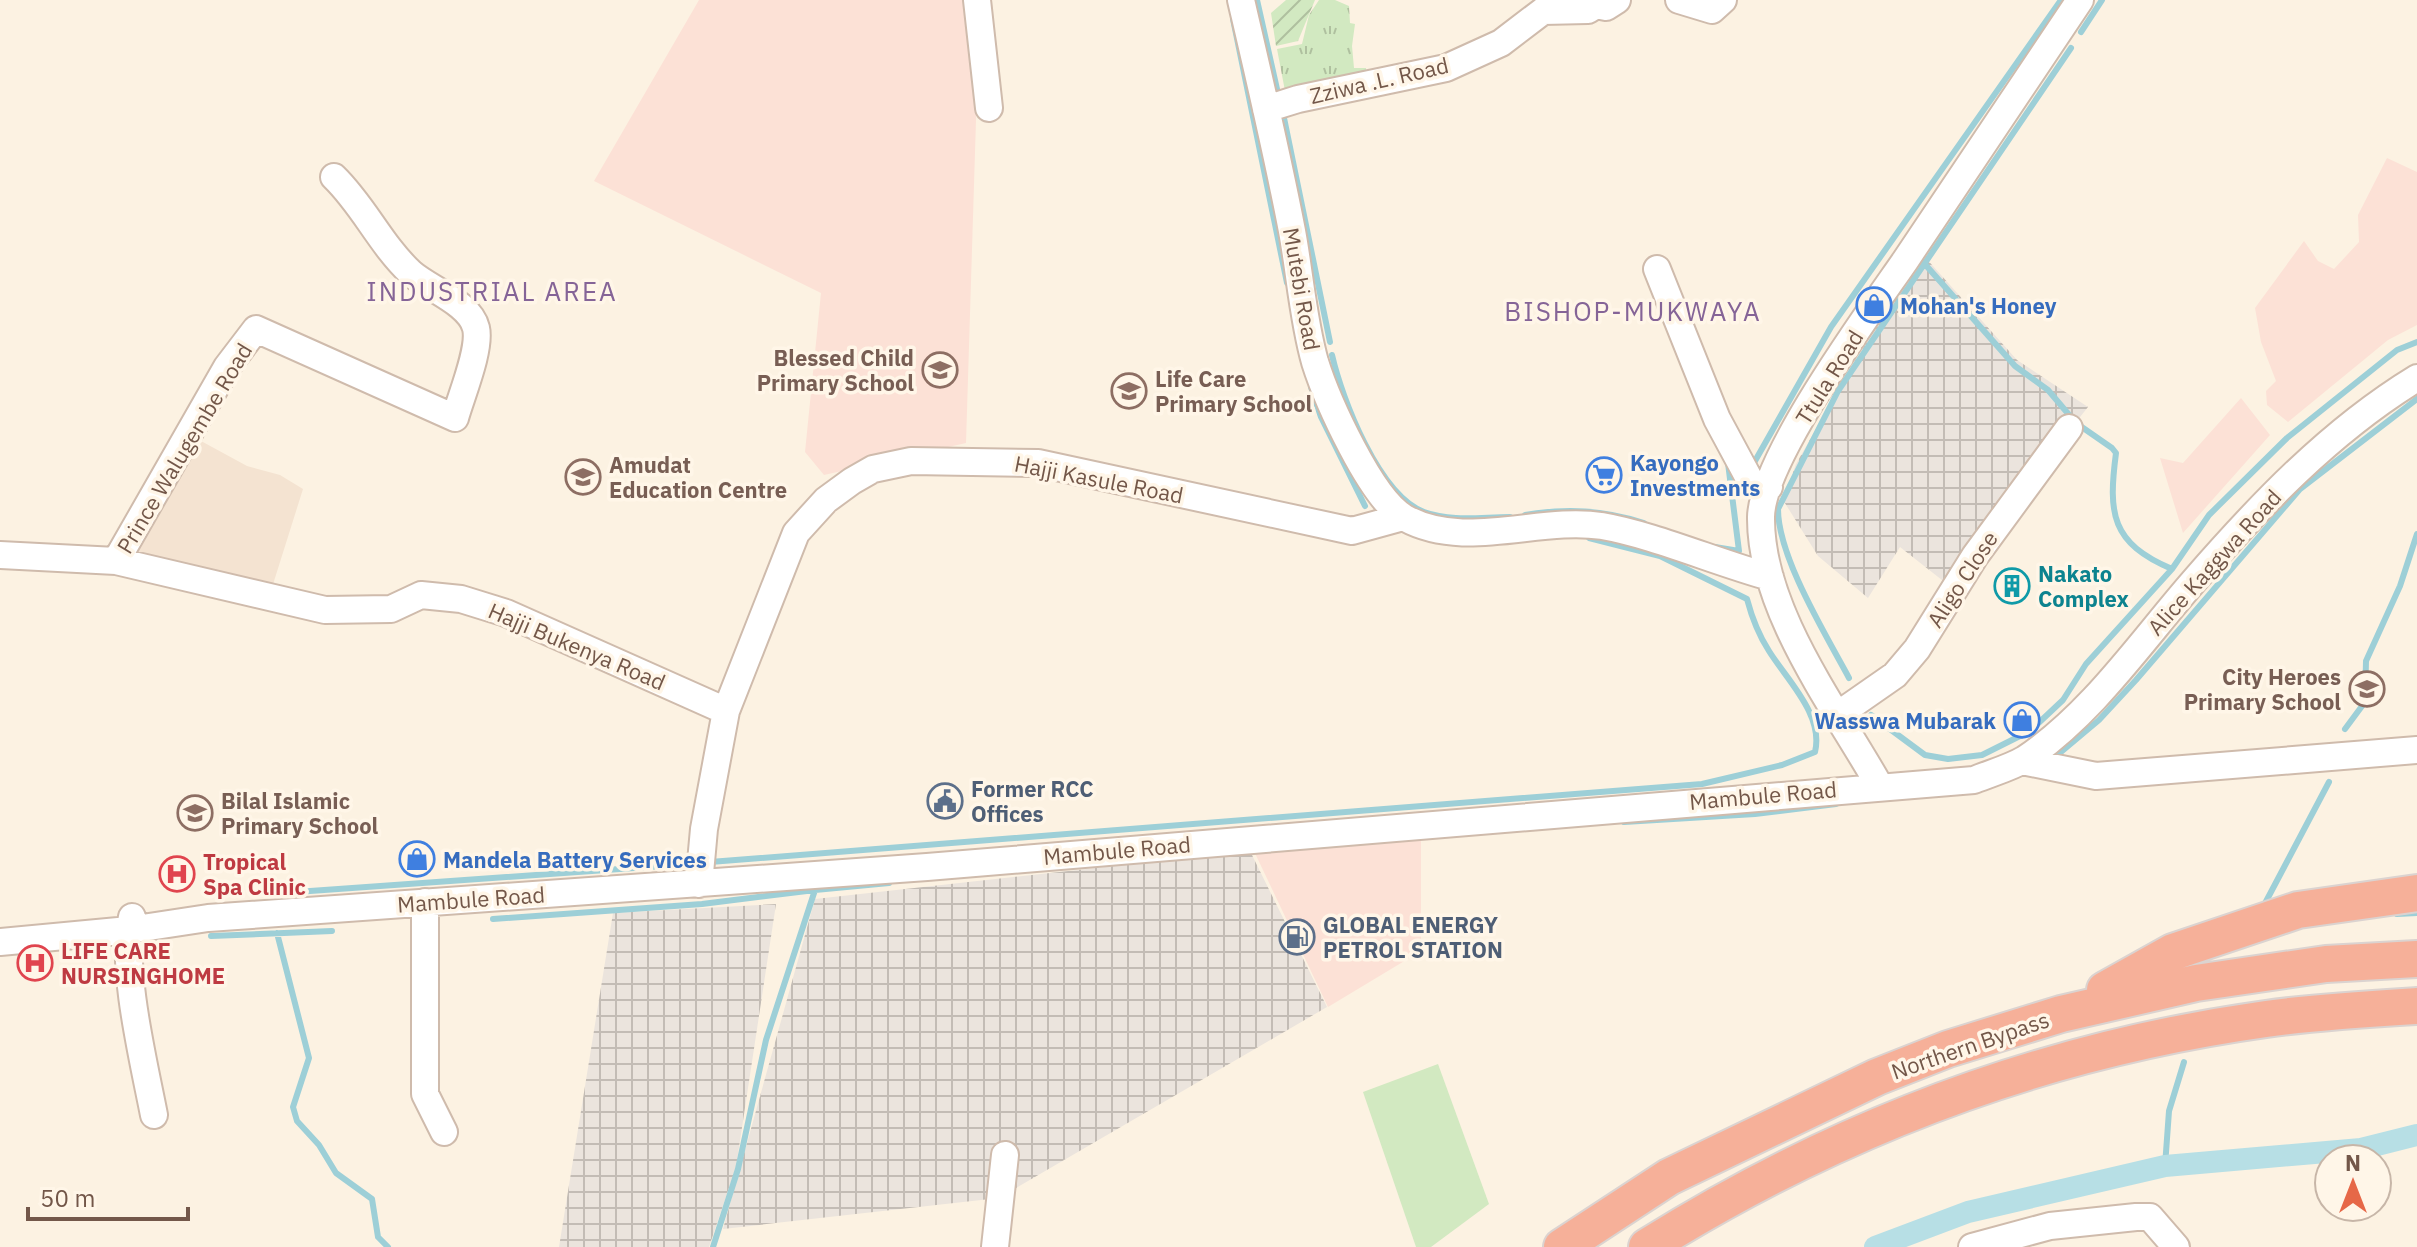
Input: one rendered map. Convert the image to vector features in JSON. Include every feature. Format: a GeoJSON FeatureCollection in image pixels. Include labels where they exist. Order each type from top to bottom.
{"type":"FeatureCollection","features":[{"type":"Feature","properties":{"kind":"highway"},"geometry":{"type":"LineString","coordinates":[[2061,1014],[2187,948],[2298,910],[2417,893]]}},
{"type":"Feature","properties":{"kind":"highway","name":"Northern Bypass"},"geometry":{"type":"LineString","coordinates":[[1562,1247],[1669,1177],[1877,1077],[2061,1014],[2224,978],[2326,964],[2417,959]]}},
{"type":"Feature","properties":{"kind":"highway","name":"Northern Bypass"},"geometry":{"type":"LineString","coordinates":[[1647,1247],[1729,1196],[1955,1093],[2096,1051],[2179,1034],[2266,1019],[2417,1006]]}},
{"type":"Feature","properties":{"kind":"highway"},"geometry":{"type":"LineString","coordinates":[[2179,1034],[2417,1030]]}},
{"type":"Feature","properties":{"kind":"street"},"geometry":{"type":"LineString","coordinates":[[977,0],[989,108]]}},
{"type":"Feature","properties":{"kind":"street","name":"Mutebi Road"},"geometry":{"type":"LineString","coordinates":[[1241,0],[1266,109],[1315,361],[1327,395],[1367,474],[1403,517]]}},
{"type":"Feature","properties":{"kind":"street","name":"Zziwa .L. Road"},"geometry":{"type":"LineString","coordinates":[[1266,109],[1298,99],[1446,68],[1501,43],[1543,11],[1588,10],[1596,5],[1606,7],[1617,0]]}},
{"type":"Feature","properties":{"kind":"street"},"geometry":{"type":"LineString","coordinates":[[1679,0],[1712,10],[1723,0]]}},
{"type":"Feature","properties":{"kind":"street","name":"Ttula Road"},"geometry":{"type":"LineString","coordinates":[[1879,785],[1802,654],[1770,577],[1761,519],[1763,497],[1786,447],[1835,365],[2080,0]]}},
{"type":"Feature","properties":{"kind":"street","name":"Prince Walugembe Road"},"geometry":{"type":"LineString","coordinates":[[116,561],[227,367],[256,329],[455,418],[476,344],[476,327],[466,312],[413,275],[387,249],[356,198],[334,177]]}},
{"type":"Feature","properties":{"kind":"street"},"geometry":{"type":"LineString","coordinates":[[1657,269],[1717,419],[1752,484],[1769,487]]}},
{"type":"Feature","properties":{"kind":"street","name":"Alice Kaggwa Road"},"geometry":{"type":"LineString","coordinates":[[2022,761],[2053,738],[2092,700],[2195,580],[2305,462],[2363,413],[2414,380]]}},
{"type":"Feature","properties":{"kind":"street","name":"Aligo Close"},"geometry":{"type":"LineString","coordinates":[[1839,714],[1895,675],[1917,649],[1975,556],[2069,428]]}},
{"type":"Feature","properties":{"kind":"street","name":"Hajji Kasule Road"},"geometry":{"type":"LineString","coordinates":[[699,884],[704,829],[726,711],[796,533],[826,500],[873,469],[911,461],[1038,463],[1352,531],[1403,517]]}},
{"type":"Feature","properties":{"kind":"street"},"geometry":{"type":"LineString","coordinates":[[1403,517],[1458,531],[1510,530],[1563,522],[1605,526],[1770,577]]}},
{"type":"Feature","properties":{"kind":"street","name":"Hajji Bukenya Road"},"geometry":{"type":"LineString","coordinates":[[0,555],[116,561],[325,610],[391,609],[421,595],[481,604],[726,711]]}},
{"type":"Feature","properties":{"kind":"street"},"geometry":{"type":"LineString","coordinates":[[2022,761],[2096,776],[2417,750]]}},
{"type":"Feature","properties":{"kind":"street","name":"Mambule Road"},"geometry":{"type":"LineString","coordinates":[[0,924],[208,918],[699,884],[1879,785],[1974,780],[2022,761]]}},
{"type":"Feature","properties":{"kind":"street"},"geometry":{"type":"LineString","coordinates":[[425,902],[425,1094],[444,1132]]}},
{"type":"Feature","properties":{"kind":"street"},"geometry":{"type":"LineString","coordinates":[[131,922],[140,1041],[154,1115]]}},
{"type":"Feature","properties":{"kind":"street","name":"Mambule Road"},"geometry":{"type":"LineString","coordinates":[[0,942],[131,922]]}},
{"type":"Feature","properties":{"kind":"street"},"geometry":{"type":"LineString","coordinates":[[995,1247],[1005,1155]]}},
{"type":"Feature","properties":{"kind":"street"},"geometry":{"type":"LineString","coordinates":[[1972,1247],[2050,1226],[2150,1217],[2176,1247]]}},
{"type":"Feature","properties":{"kind":"shaded area"},"geometry":{"type":"Polygon","coordinates":[[[699,0],[966,0],[977,88],[966,443],[824,475],[805,452],[821,293],[594,181],[699,0]]]}},
{"type":"Feature","properties":{"kind":"shaded area"},"geometry":{"type":"Polygon","coordinates":[[[2387,158],[2417,172],[2417,325],[2388,340],[2288,422],[2267,405],[2266,391],[2276,381],[2261,342],[2255,308],[2304,241],[2318,261],[2334,269],[2359,242],[2358,215],[2387,158]]]}},
{"type":"Feature","properties":{"kind":"shaded area"},"geometry":{"type":"Polygon","coordinates":[[[1924,256],[2017,360],[2088,407],[1947,584],[1900,547],[1868,598],[1818,556],[1783,500],[1796,464],[1857,357],[1924,256]]]}},
{"type":"Feature","properties":{"kind":"shaded area"},"geometry":{"type":"Polygon","coordinates":[[[2241,398],[2270,435],[2183,533],[2160,458],[2183,463],[2241,398]]]}},
{"type":"Feature","properties":{"kind":"shaded area"},"geometry":{"type":"Polygon","coordinates":[[[190,435],[247,466],[280,475],[303,489],[269,597],[133,557],[190,435]]]}},
{"type":"Feature","properties":{"kind":"shaded area"},"geometry":{"type":"Polygon","coordinates":[[[1421,840],[1421,951],[1328,1007],[1253,849],[1421,840]]]}},
{"type":"Feature","properties":{"kind":"shaded area"},"geometry":{"type":"Polygon","coordinates":[[[1250,851],[1327,1007],[999,1198],[723,1229],[815,899],[1250,851]]]}},
{"type":"Feature","properties":{"kind":"shaded area"},"geometry":{"type":"Polygon","coordinates":[[[776,904],[736,1167],[709,1247],[559,1247],[613,913],[776,904]]]}},
{"type":"Feature","properties":{"kind":"green space"},"geometry":{"type":"Polygon","coordinates":[[[1286,0],[1315,0],[1298,41],[1276,46],[1271,13],[1286,0]]]}},
{"type":"Feature","properties":{"kind":"green space"},"geometry":{"type":"Polygon","coordinates":[[[1319,0],[1335,0],[1349,6],[1350,23],[1355,24],[1352,46],[1354,68],[1366,68],[1366,79],[1285,91],[1277,49],[1302,44],[1309,15],[1319,0]]]}},
{"type":"Feature","properties":{"kind":"green space"},"geometry":{"type":"Polygon","coordinates":[[[1438,1064],[1489,1204],[1431,1247],[1416,1247],[1363,1092],[1438,1064]]]}},
{"type":"Feature","properties":{"kind":"waterway"},"geometry":{"type":"LineString","coordinates":[[1257,0],[1279,98]]}},
{"type":"Feature","properties":{"kind":"waterway"},"geometry":{"type":"LineString","coordinates":[[1755,461],[1831,327],[2061,0]]}},
{"type":"Feature","properties":{"kind":"waterway"},"geometry":{"type":"LineString","coordinates":[[2081,32],[2102,0]]}},
{"type":"Feature","properties":{"kind":"waterway"},"geometry":{"type":"LineString","coordinates":[[1233,19],[1287,283]]}},
{"type":"Feature","properties":{"kind":"waterway"},"geometry":{"type":"LineString","coordinates":[[1849,678],[1794,572],[1780,528],[1778,509],[1838,391],[2071,48]]}},
{"type":"Feature","properties":{"kind":"waterway"},"geometry":{"type":"LineString","coordinates":[[1283,113],[1330,342]]}},
{"type":"Feature","properties":{"kind":"waterway"},"geometry":{"type":"LineString","coordinates":[[1923,262],[2015,366],[2048,390],[2076,423],[2112,448],[2116,453],[2113,493],[2118,524],[2136,548],[2172,569]]}},
{"type":"Feature","properties":{"kind":"waterway"},"geometry":{"type":"LineString","coordinates":[[1871,715],[1925,755],[1948,759],[1982,755],[2030,731],[2063,700],[2086,664],[2172,569],[2209,515],[2287,438],[2397,350],[2417,342]]}},
{"type":"Feature","properties":{"kind":"waterway"},"geometry":{"type":"LineString","coordinates":[[1332,355],[1344,396],[1365,444],[1392,486],[1408,502],[1424,512],[1445,517],[1510,517]]}},
{"type":"Feature","properties":{"kind":"waterway"},"geometry":{"type":"LineString","coordinates":[[1311,387],[1321,417],[1365,506]]}},
{"type":"Feature","properties":{"kind":"waterway"},"geometry":{"type":"LineString","coordinates":[[2055,757],[2099,720],[2136,680],[2300,489],[2417,399]]}},
{"type":"Feature","properties":{"kind":"waterway"},"geometry":{"type":"LineString","coordinates":[[1715,547],[1739,551],[1728,463]]}},
{"type":"Feature","properties":{"kind":"waterway"},"geometry":{"type":"LineString","coordinates":[[1525,515],[1556,511],[1585,512],[1644,523]]}},
{"type":"Feature","properties":{"kind":"waterway"},"geometry":{"type":"LineString","coordinates":[[2345,729],[2365,702],[2366,661],[2400,586],[2417,534]]}},
{"type":"Feature","properties":{"kind":"waterway"},"geometry":{"type":"LineString","coordinates":[[710,862],[1702,784],[1782,765],[1815,752],[1816,738],[1809,711],[1769,651],[1747,599],[1660,556],[1589,538]]}},
{"type":"Feature","properties":{"kind":"waterway"},"geometry":{"type":"LineString","coordinates":[[2262,909],[2329,782]]}},
{"type":"Feature","properties":{"kind":"waterway"},"geometry":{"type":"LineString","coordinates":[[1624,822],[1755,814],[1836,804]]}},
{"type":"Feature","properties":{"kind":"waterway"},"geometry":{"type":"LineString","coordinates":[[268,894],[690,864]]}},
{"type":"Feature","properties":{"kind":"waterway"},"geometry":{"type":"LineString","coordinates":[[713,1247],[738,1169],[766,1040],[815,890],[889,883]]}},
{"type":"Feature","properties":{"kind":"waterway"},"geometry":{"type":"LineString","coordinates":[[493,919],[702,904],[815,890]]}},
{"type":"Feature","properties":{"kind":"waterway"},"geometry":{"type":"LineString","coordinates":[[2397,914],[2417,913]]}},
{"type":"Feature","properties":{"kind":"waterway"},"geometry":{"type":"LineString","coordinates":[[211,936],[332,931]]}},
{"type":"Feature","properties":{"kind":"waterway"},"geometry":{"type":"LineString","coordinates":[[277,933],[309,1058],[293,1107],[297,1121],[319,1145],[336,1173],[372,1199],[378,1237],[388,1247]]}},
{"type":"Feature","properties":{"kind":"waterway"},"geometry":{"type":"LineString","coordinates":[[2165,1166],[2169,1111],[2184,1062]]}},
{"type":"Feature","properties":{"kind":"waterway"},"geometry":{"type":"LineString","coordinates":[[1875,1247],[1968,1212],[2165,1166],[2361,1149],[2417,1135]]}},
{"type":"Feature","properties":{"kind":"place","name":"Mohan's Honey"},"geometry":{"type":"Point","coordinates":[1874,305]}},
{"type":"Feature","properties":{"kind":"place","name":"Blessed Child Primary School"},"geometry":{"type":"Point","coordinates":[940,370]}},
{"type":"Feature","properties":{"kind":"place","name":"Life Care Primary School"},"geometry":{"type":"Point","coordinates":[1129,391]}},
{"type":"Feature","properties":{"kind":"place","name":"Kayongo Investments"},"geometry":{"type":"Point","coordinates":[1604,475]}},
{"type":"Feature","properties":{"kind":"place","name":"Amudat Education Centre"},"geometry":{"type":"Point","coordinates":[583,477]}},
{"type":"Feature","properties":{"kind":"place","name":"Nakato Complex"},"geometry":{"type":"Point","coordinates":[2012,586]}},
{"type":"Feature","properties":{"kind":"place","name":"City Heroes Primary School"},"geometry":{"type":"Point","coordinates":[2367,689]}},
{"type":"Feature","properties":{"kind":"place","name":"Wasswa Mubarak"},"geometry":{"type":"Point","coordinates":[2022,720]}},
{"type":"Feature","properties":{"kind":"place","name":"Former RCC Offices"},"geometry":{"type":"Point","coordinates":[945,801]}},
{"type":"Feature","properties":{"kind":"place","name":"Bilal Islamic Primary School"},"geometry":{"type":"Point","coordinates":[195,813]}},
{"type":"Feature","properties":{"kind":"place","name":"Mandela Battery Services"},"geometry":{"type":"Point","coordinates":[417,859]}},
{"type":"Feature","properties":{"kind":"place","name":"Tropical Spa Clinic"},"geometry":{"type":"Point","coordinates":[177,874]}},
{"type":"Feature","properties":{"kind":"place","name":"GLOBAL ENERGY PETROL STATION"},"geometry":{"type":"Point","coordinates":[1297,937]}},
{"type":"Feature","properties":{"kind":"place","name":"LIFE CARE NURSINGHOME"},"geometry":{"type":"Point","coordinates":[35,963]}},
{"type":"Feature","properties":{"kind":"district","name":"INDUSTRIAL AREA"},"geometry":{"type":"Point","coordinates":[492,291]}},
{"type":"Feature","properties":{"kind":"district","name":"BISHOP-MUKWAYA"},"geometry":{"type":"Point","coordinates":[1633,311]}}]}
